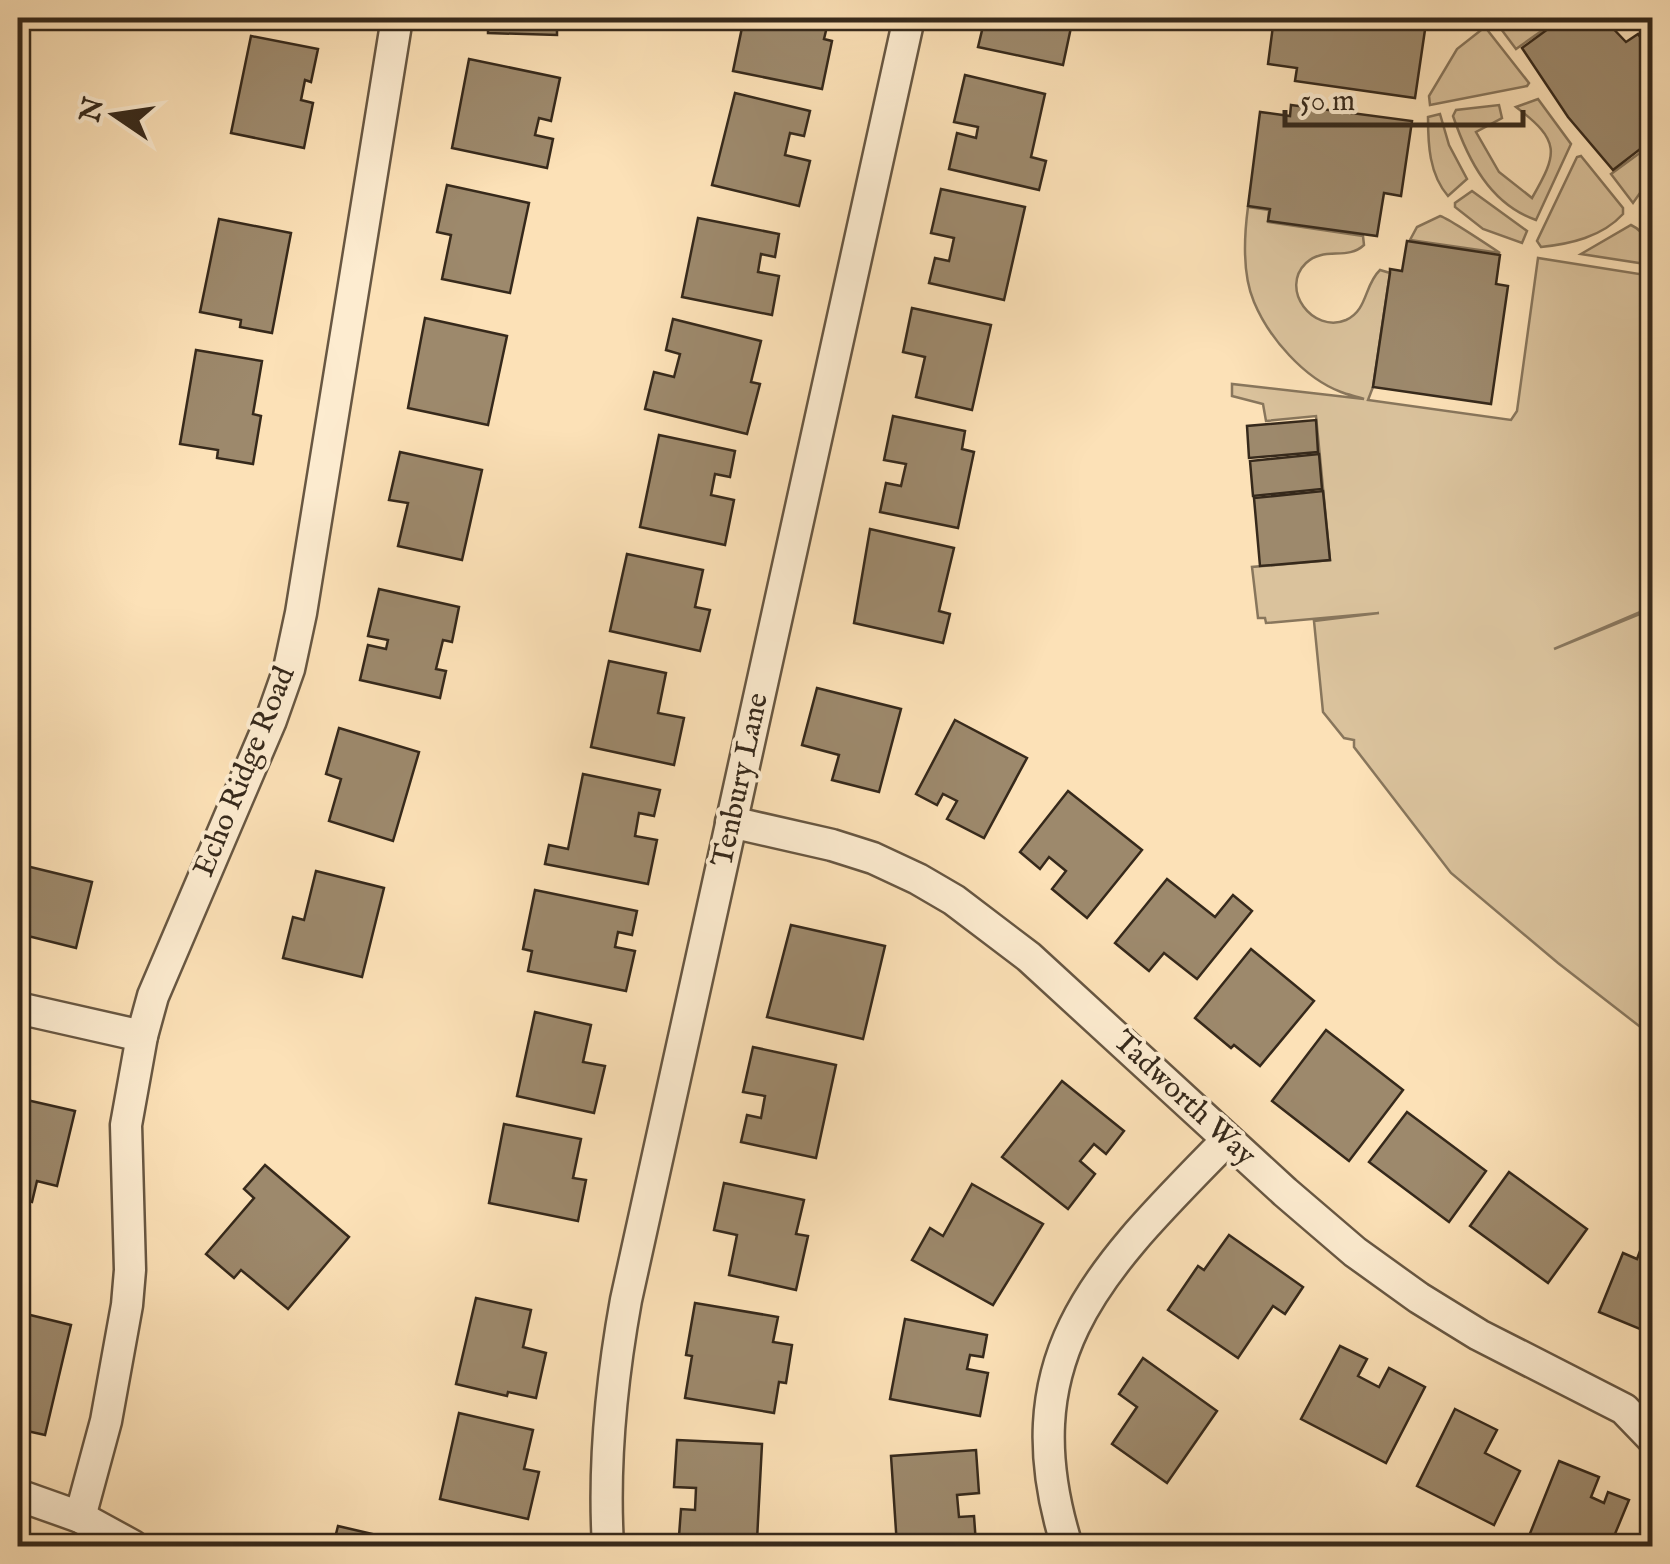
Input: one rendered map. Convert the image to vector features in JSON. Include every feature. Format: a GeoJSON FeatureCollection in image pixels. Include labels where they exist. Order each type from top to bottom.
{"type":"FeatureCollection","features":[{"type":"Feature","properties":{"kind":"street","name":"Echo Ridge Road"},"geometry":{"type":"LineString","coordinates":[[80,1518],[106,1421],[127,1305],[130,1253],[126,1125],[142,1036],[153,996],[271,720],[288,669],[301,613],[397,18]]}},
{"type":"Feature","properties":{"kind":"street","name":"Tenbury Lane"},"geometry":{"type":"LineString","coordinates":[[608,1546],[607,1442],[612,1375],[910,18]]}},
{"type":"Feature","properties":{"kind":"street","name":"Tadworth Way"},"geometry":{"type":"LineString","coordinates":[[732,822],[873,858],[954,900],[1029,957],[1319,1222],[1419,1298],[1496,1345],[1638,1406],[1652,1438]]}},
{"type":"Feature","properties":{"kind":"street"},"geometry":{"type":"LineString","coordinates":[[18,1008],[142,1036]]}},
{"type":"Feature","properties":{"kind":"street"},"geometry":{"type":"LineString","coordinates":[[1067,1546],[1056,1511],[1048,1440],[1050,1402],[1074,1323],[1125,1246],[1228,1140]]}},
{"type":"Feature","properties":{"kind":"street"},"geometry":{"type":"LineString","coordinates":[[18,1495],[80,1518],[132,1546]]}},
{"type":"Feature","properties":{"kind":"shaded area"},"geometry":{"type":"Polygon","coordinates":[[[1502,18],[1557,20],[1516,49],[1498,25],[1502,18]]]}},
{"type":"Feature","properties":{"kind":"shaded area"},"geometry":{"type":"Polygon","coordinates":[[[1485,27],[1529,83],[1527,86],[1430,105],[1429,96],[1457,49],[1485,27]]]}},
{"type":"Feature","properties":{"kind":"shaded area"},"geometry":{"type":"Polygon","coordinates":[[[1538,99],[1571,144],[1536,220],[1493,192],[1466,149],[1453,116],[1456,110],[1499,105],[1502,118],[1476,132],[1499,172],[1532,198],[1547,170],[1551,148],[1541,129],[1516,107],[1538,99]]]}},
{"type":"Feature","properties":{"kind":"shaded area"},"geometry":{"type":"Polygon","coordinates":[[[1440,114],[1449,145],[1467,179],[1448,196],[1433,168],[1429,148],[1428,117],[1440,114]]]}},
{"type":"Feature","properties":{"kind":"shaded area"},"geometry":{"type":"Polygon","coordinates":[[[1652,144],[1652,176],[1633,203],[1611,174],[1652,144]]]}},
{"type":"Feature","properties":{"kind":"shaded area"},"geometry":{"type":"Polygon","coordinates":[[[1581,156],[1623,208],[1623,214],[1585,238],[1541,247],[1537,241],[1577,157],[1581,156]]]}},
{"type":"Feature","properties":{"kind":"shaded area"},"geometry":{"type":"Polygon","coordinates":[[[1472,191],[1527,231],[1522,243],[1483,229],[1455,207],[1472,191]]]}},
{"type":"Feature","properties":{"kind":"shaded area"},"geometry":{"type":"Polygon","coordinates":[[[1248,207],[1269,210],[1268,222],[1363,236],[1364,245],[1357,250],[1320,255],[1306,263],[1299,273],[1298,296],[1312,315],[1322,321],[1334,323],[1353,316],[1380,270],[1390,273],[1368,400],[1511,420],[1517,411],[1538,258],[1652,276],[1652,607],[1554,649],[1652,609],[1652,1036],[1451,873],[1354,747],[1354,740],[1344,738],[1323,712],[1314,621],[1379,613],[1266,623],[1265,618],[1258,618],[1252,567],[1330,560],[1316,416],[1266,421],[1263,404],[1232,396],[1232,384],[1364,399],[1327,386],[1314,377],[1289,355],[1269,329],[1247,280],[1248,207]]]}},
{"type":"Feature","properties":{"kind":"shaded area"},"geometry":{"type":"Polygon","coordinates":[[[1440,216],[1500,253],[1410,240],[1417,227],[1440,216]]]}},
{"type":"Feature","properties":{"kind":"shaded area"},"geometry":{"type":"Polygon","coordinates":[[[1631,225],[1648,242],[1652,265],[1581,254],[1631,225]]]}},
{"type":"Feature","properties":{"kind":"building"},"geometry":{"type":"Polygon","coordinates":[[[488,18],[557,18],[557,35],[488,33],[488,18]]]}},
{"type":"Feature","properties":{"kind":"building"},"geometry":{"type":"Polygon","coordinates":[[[744,18],[829,18],[824,39],[832,41],[822,89],[733,71],[744,18]]]}},
{"type":"Feature","properties":{"kind":"building"},"geometry":{"type":"Polygon","coordinates":[[[985,18],[1073,18],[1063,65],[978,47],[985,18]]]}},
{"type":"Feature","properties":{"kind":"building"},"geometry":{"type":"Polygon","coordinates":[[[1274,18],[1409,18],[1426,23],[1415,98],[1295,81],[1297,68],[1268,64],[1274,18]]]}},
{"type":"Feature","properties":{"kind":"building"},"geometry":{"type":"Polygon","coordinates":[[[1563,18],[1603,18],[1626,42],[1638,34],[1652,53],[1652,67],[1647,71],[1652,79],[1652,140],[1613,170],[1568,117],[1522,48],[1563,18]]]}},
{"type":"Feature","properties":{"kind":"building"},"geometry":{"type":"Polygon","coordinates":[[[251,36],[318,49],[311,82],[305,80],[301,100],[313,103],[304,148],[231,133],[251,36]]]}},
{"type":"Feature","properties":{"kind":"building"},"geometry":{"type":"Polygon","coordinates":[[[469,59],[560,78],[551,121],[539,118],[535,135],[553,139],[547,168],[452,148],[469,59]]]}},
{"type":"Feature","properties":{"kind":"building"},"geometry":{"type":"Polygon","coordinates":[[[965,75],[1045,94],[1031,157],[1046,161],[1039,190],[949,169],[957,133],[976,138],[978,127],[954,122],[965,75]]]}},
{"type":"Feature","properties":{"kind":"building"},"geometry":{"type":"Polygon","coordinates":[[[735,93],[810,111],[804,136],[790,133],[785,155],[810,161],[799,206],[712,185],[735,93]]]}},
{"type":"Feature","properties":{"kind":"building"},"geometry":{"type":"Polygon","coordinates":[[[1291,105],[1412,121],[1401,196],[1384,193],[1377,236],[1268,221],[1270,209],[1248,206],[1260,112],[1290,116],[1291,105]]]}},
{"type":"Feature","properties":{"kind":"building"},"geometry":{"type":"Polygon","coordinates":[[[447,185],[529,203],[510,293],[442,279],[451,235],[437,232],[447,185]]]}},
{"type":"Feature","properties":{"kind":"building"},"geometry":{"type":"Polygon","coordinates":[[[941,189],[1025,207],[1004,300],[929,283],[935,258],[949,261],[954,238],[931,233],[941,189]]]}},
{"type":"Feature","properties":{"kind":"building"},"geometry":{"type":"Polygon","coordinates":[[[698,218],[779,234],[775,257],[761,254],[758,272],[779,276],[772,315],[682,297],[698,218]]]}},
{"type":"Feature","properties":{"kind":"building"},"geometry":{"type":"Polygon","coordinates":[[[219,219],[291,233],[272,333],[240,327],[241,320],[200,312],[219,219]]]}},
{"type":"Feature","properties":{"kind":"building"},"geometry":{"type":"Polygon","coordinates":[[[1407,241],[1500,255],[1496,284],[1508,286],[1491,404],[1373,387],[1390,269],[1402,271],[1407,241]]]}},
{"type":"Feature","properties":{"kind":"building"},"geometry":{"type":"Polygon","coordinates":[[[912,308],[991,325],[972,410],[916,397],[925,357],[903,352],[912,308]]]}},
{"type":"Feature","properties":{"kind":"building"},"geometry":{"type":"Polygon","coordinates":[[[425,318],[507,336],[488,425],[408,408],[425,318]]]}},
{"type":"Feature","properties":{"kind":"building"},"geometry":{"type":"Polygon","coordinates":[[[673,319],[761,341],[751,382],[760,384],[747,434],[645,409],[654,372],[674,377],[680,354],[666,350],[673,319]]]}},
{"type":"Feature","properties":{"kind":"building"},"geometry":{"type":"Polygon","coordinates":[[[196,350],[262,361],[253,414],[261,416],[253,464],[217,458],[218,450],[180,444],[196,350]]]}},
{"type":"Feature","properties":{"kind":"building"},"geometry":{"type":"Polygon","coordinates":[[[893,416],[965,431],[962,449],[974,452],[958,528],[880,512],[886,483],[901,486],[906,464],[884,460],[893,416]]]}},
{"type":"Feature","properties":{"kind":"building"},"geometry":{"type":"Polygon","coordinates":[[[1316,420],[1318,452],[1249,458],[1247,426],[1316,420]]]}},
{"type":"Feature","properties":{"kind":"building"},"geometry":{"type":"Polygon","coordinates":[[[659,435],[735,451],[730,477],[715,474],[711,495],[734,500],[725,545],[640,527],[659,435]]]}},
{"type":"Feature","properties":{"kind":"building"},"geometry":{"type":"Polygon","coordinates":[[[400,452],[482,470],[462,560],[398,546],[408,503],[389,500],[400,452]]]}},
{"type":"Feature","properties":{"kind":"building"},"geometry":{"type":"Polygon","coordinates":[[[1319,454],[1322,489],[1253,496],[1250,461],[1319,454]]]}},
{"type":"Feature","properties":{"kind":"building"},"geometry":{"type":"Polygon","coordinates":[[[1323,491],[1330,560],[1260,566],[1254,498],[1323,491]]]}},
{"type":"Feature","properties":{"kind":"building"},"geometry":{"type":"Polygon","coordinates":[[[870,529],[954,548],[939,611],[950,614],[943,643],[854,623],[870,529]]]}},
{"type":"Feature","properties":{"kind":"building"},"geometry":{"type":"Polygon","coordinates":[[[627,554],[703,570],[695,607],[710,610],[700,651],[610,631],[627,554]]]}},
{"type":"Feature","properties":{"kind":"building"},"geometry":{"type":"Polygon","coordinates":[[[379,589],[459,607],[452,642],[443,640],[436,669],[446,671],[440,698],[360,680],[368,645],[386,649],[388,640],[368,636],[379,589]]]}},
{"type":"Feature","properties":{"kind":"building"},"geometry":{"type":"Polygon","coordinates":[[[609,661],[666,673],[658,713],[684,718],[674,765],[591,747],[609,661]]]}},
{"type":"Feature","properties":{"kind":"building"},"geometry":{"type":"Polygon","coordinates":[[[817,688],[901,709],[879,792],[832,780],[839,755],[802,745],[817,688]]]}},
{"type":"Feature","properties":{"kind":"building"},"geometry":{"type":"Polygon","coordinates":[[[955,720],[1027,758],[984,838],[947,819],[957,801],[943,794],[937,805],[916,794],[955,720]]]}},
{"type":"Feature","properties":{"kind":"building"},"geometry":{"type":"Polygon","coordinates":[[[339,728],[419,752],[393,841],[329,821],[341,779],[326,774],[339,728]]]}},
{"type":"Feature","properties":{"kind":"building"},"geometry":{"type":"Polygon","coordinates":[[[583,774],[660,790],[654,816],[639,813],[635,836],[657,840],[648,884],[545,864],[549,845],[568,849],[583,774]]]}},
{"type":"Feature","properties":{"kind":"building"},"geometry":{"type":"Polygon","coordinates":[[[1068,791],[1142,850],[1087,918],[1052,889],[1066,871],[1049,857],[1040,869],[1020,852],[1068,791]]]}},
{"type":"Feature","properties":{"kind":"building"},"geometry":{"type":"Polygon","coordinates":[[[18,864],[92,882],[76,948],[24,935],[22,942],[18,941],[18,864]]]}},
{"type":"Feature","properties":{"kind":"building"},"geometry":{"type":"Polygon","coordinates":[[[316,871],[384,888],[362,977],[283,958],[293,917],[304,920],[316,871]]]}},
{"type":"Feature","properties":{"kind":"building"},"geometry":{"type":"Polygon","coordinates":[[[1167,879],[1215,917],[1233,895],[1252,911],[1197,979],[1164,953],[1149,971],[1115,943],[1167,879]]]}},
{"type":"Feature","properties":{"kind":"building"},"geometry":{"type":"Polygon","coordinates":[[[535,890],[637,911],[632,935],[618,932],[615,947],[635,951],[626,991],[528,971],[532,951],[523,949],[535,890]]]}},
{"type":"Feature","properties":{"kind":"building"},"geometry":{"type":"Polygon","coordinates":[[[791,925],[885,946],[863,1039],[767,1017],[791,925]]]}},
{"type":"Feature","properties":{"kind":"building"},"geometry":{"type":"Polygon","coordinates":[[[1251,949],[1314,1001],[1260,1066],[1195,1018],[1251,949]]]}},
{"type":"Feature","properties":{"kind":"building"},"geometry":{"type":"Polygon","coordinates":[[[535,1012],[591,1025],[583,1062],[605,1066],[594,1113],[517,1096],[535,1012]]]}},
{"type":"Feature","properties":{"kind":"building"},"geometry":{"type":"Polygon","coordinates":[[[1326,1030],[1403,1090],[1349,1161],[1272,1101],[1326,1030]]]}},
{"type":"Feature","properties":{"kind":"building"},"geometry":{"type":"Polygon","coordinates":[[[753,1047],[836,1065],[816,1158],[741,1142],[747,1115],[761,1118],[765,1096],[743,1092],[753,1047]]]}},
{"type":"Feature","properties":{"kind":"building"},"geometry":{"type":"Polygon","coordinates":[[[1062,1081],[1124,1131],[1106,1154],[1094,1144],[1080,1161],[1095,1174],[1068,1209],[1002,1157],[1062,1081]]]}},
{"type":"Feature","properties":{"kind":"building"},"geometry":{"type":"Polygon","coordinates":[[[18,1098],[75,1111],[57,1186],[37,1181],[32,1202],[18,1198],[18,1098]]]}},
{"type":"Feature","properties":{"kind":"building"},"geometry":{"type":"Polygon","coordinates":[[[1407,1112],[1486,1171],[1449,1222],[1369,1162],[1407,1112]]]}},
{"type":"Feature","properties":{"kind":"building"},"geometry":{"type":"Polygon","coordinates":[[[504,1124],[581,1139],[573,1178],[586,1180],[578,1221],[489,1203],[504,1124]]]}},
{"type":"Feature","properties":{"kind":"building"},"geometry":{"type":"Polygon","coordinates":[[[265,1165],[349,1237],[288,1309],[241,1270],[234,1278],[206,1254],[254,1198],[244,1189],[265,1165]]]}},
{"type":"Feature","properties":{"kind":"building"},"geometry":{"type":"Polygon","coordinates":[[[1509,1172],[1587,1229],[1548,1283],[1470,1226],[1509,1172]]]}},
{"type":"Feature","properties":{"kind":"building"},"geometry":{"type":"Polygon","coordinates":[[[724,1183],[804,1200],[796,1234],[808,1236],[796,1290],[729,1275],[737,1235],[714,1230],[724,1183]]]}},
{"type":"Feature","properties":{"kind":"building"},"geometry":{"type":"Polygon","coordinates":[[[972,1184],[1043,1224],[993,1305],[912,1260],[930,1228],[943,1236],[972,1184]]]}},
{"type":"Feature","properties":{"kind":"building"},"geometry":{"type":"Polygon","coordinates":[[[1229,1235],[1303,1287],[1285,1314],[1273,1306],[1238,1358],[1168,1310],[1198,1266],[1204,1270],[1229,1235]]]}},
{"type":"Feature","properties":{"kind":"building"},"geometry":{"type":"Polygon","coordinates":[[[1643,1243],[1652,1246],[1652,1334],[1599,1312],[1623,1253],[1637,1259],[1643,1243]]]}},
{"type":"Feature","properties":{"kind":"building"},"geometry":{"type":"Polygon","coordinates":[[[476,1298],[531,1310],[523,1347],[546,1353],[536,1398],[508,1392],[507,1396],[456,1384],[476,1298]]]}},
{"type":"Feature","properties":{"kind":"building"},"geometry":{"type":"Polygon","coordinates":[[[695,1303],[778,1317],[773,1342],[792,1345],[786,1383],[779,1382],[774,1413],[685,1398],[692,1356],[686,1355],[695,1303]]]}},
{"type":"Feature","properties":{"kind":"building"},"geometry":{"type":"Polygon","coordinates":[[[18,1312],[71,1325],[45,1435],[18,1429],[18,1312]]]}},
{"type":"Feature","properties":{"kind":"building"},"geometry":{"type":"Polygon","coordinates":[[[905,1319],[987,1335],[983,1357],[970,1355],[967,1369],[988,1373],[980,1416],[890,1399],[905,1319]]]}},
{"type":"Feature","properties":{"kind":"building"},"geometry":{"type":"Polygon","coordinates":[[[1340,1346],[1367,1359],[1358,1376],[1379,1387],[1389,1368],[1425,1387],[1386,1463],[1301,1419],[1340,1346]]]}},
{"type":"Feature","properties":{"kind":"building"},"geometry":{"type":"Polygon","coordinates":[[[1143,1358],[1217,1411],[1167,1483],[1112,1444],[1137,1407],[1119,1394],[1143,1358]]]}},
{"type":"Feature","properties":{"kind":"building"},"geometry":{"type":"Polygon","coordinates":[[[1455,1409],[1497,1430],[1485,1453],[1520,1471],[1494,1525],[1417,1486],[1455,1409]]]}},
{"type":"Feature","properties":{"kind":"building"},"geometry":{"type":"Polygon","coordinates":[[[459,1413],[533,1430],[524,1469],[539,1472],[528,1519],[440,1499],[459,1413]]]}},
{"type":"Feature","properties":{"kind":"building"},"geometry":{"type":"Polygon","coordinates":[[[677,1440],[762,1444],[757,1540],[679,1536],[681,1509],[695,1510],[696,1488],[674,1487],[677,1440]]]}},
{"type":"Feature","properties":{"kind":"building"},"geometry":{"type":"Polygon","coordinates":[[[976,1450],[979,1493],[957,1495],[959,1517],[974,1516],[976,1544],[897,1546],[891,1456],[976,1450]]]}},
{"type":"Feature","properties":{"kind":"building"},"geometry":{"type":"Polygon","coordinates":[[[1559,1461],[1599,1477],[1591,1497],[1604,1503],[1608,1492],[1629,1500],[1610,1546],[1525,1546],[1559,1461]]]}},
{"type":"Feature","properties":{"kind":"building"},"geometry":{"type":"Polygon","coordinates":[[[338,1526],[385,1537],[383,1546],[333,1546],[338,1526]]]}}]}
